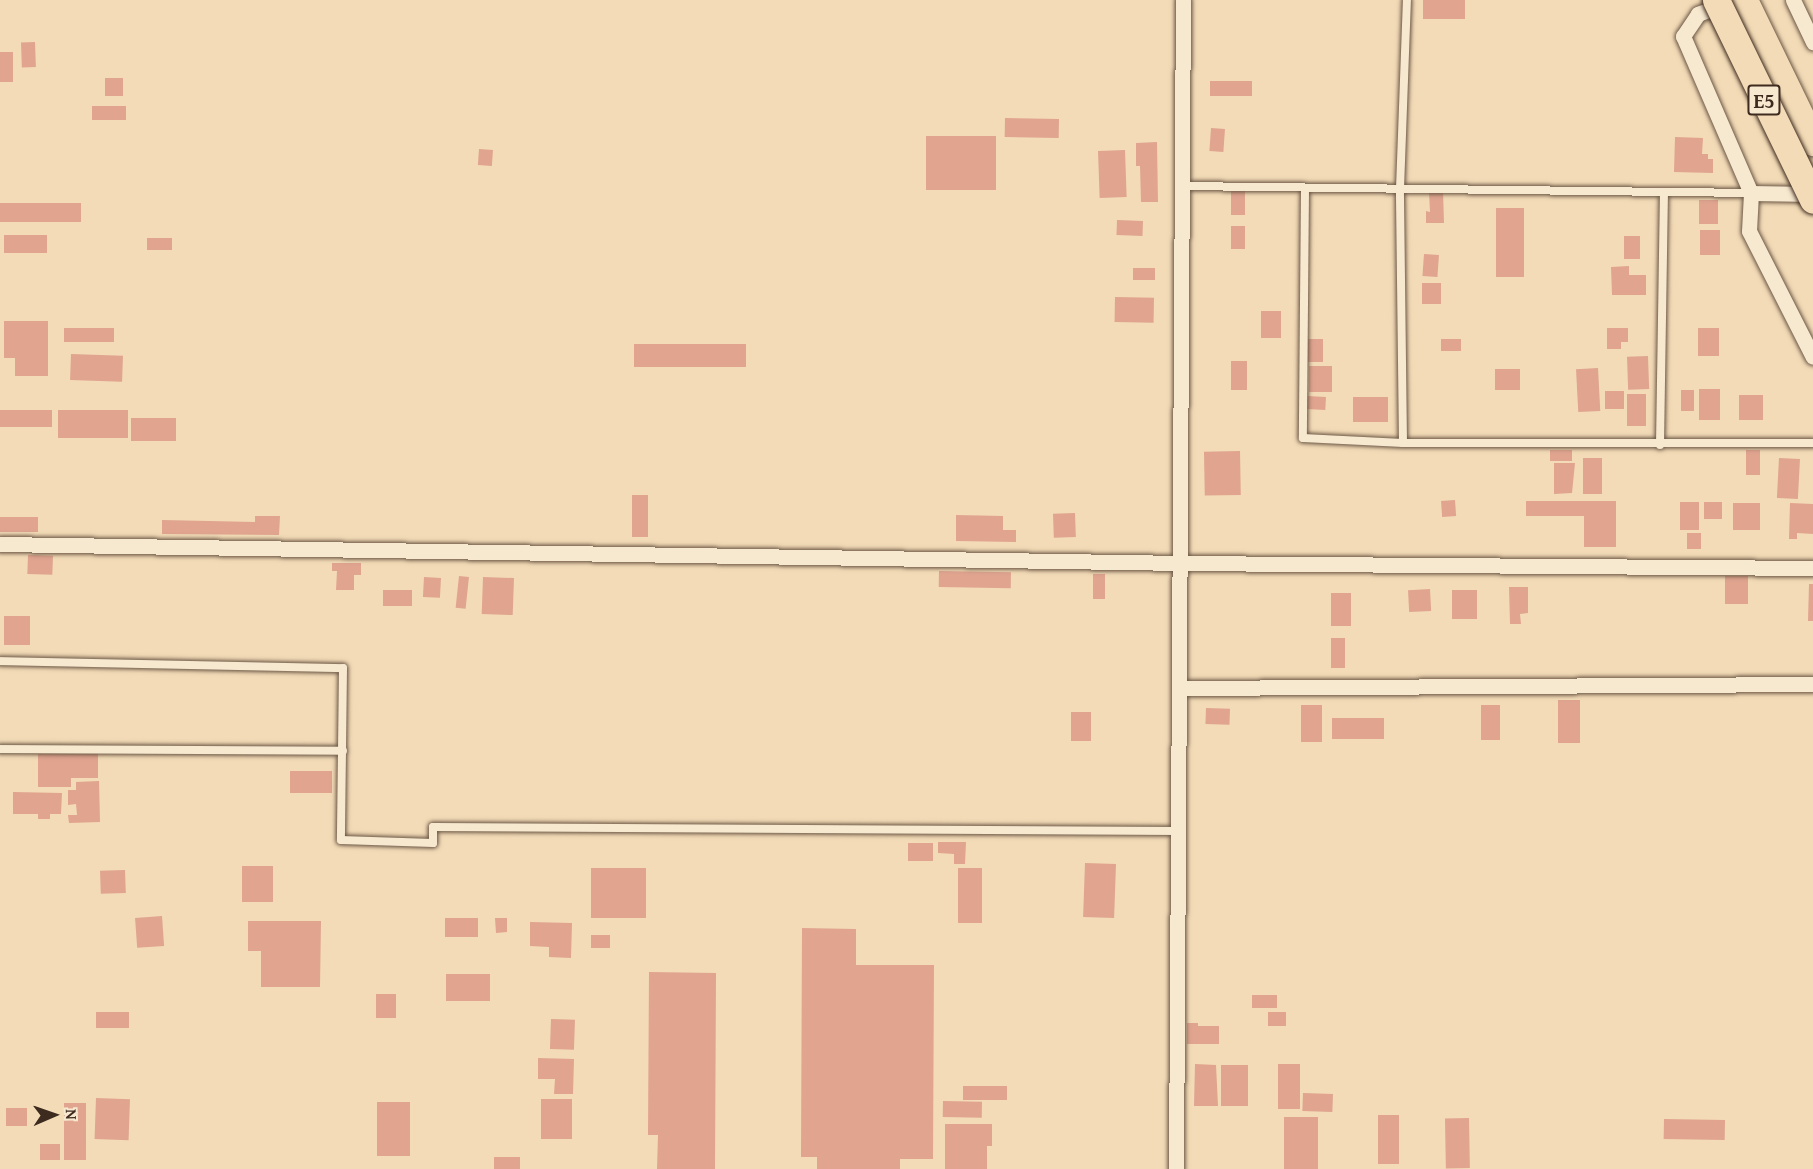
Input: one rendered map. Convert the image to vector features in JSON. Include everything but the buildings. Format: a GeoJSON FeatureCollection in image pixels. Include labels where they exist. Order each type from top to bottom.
{"type":"FeatureCollection","features":[{"type":"Feature","properties":{"kind":"highway","name":"E5"},"geometry":{"type":"LineString","coordinates":[[1716,0],[1813,200]]}},
{"type":"Feature","properties":{"kind":"highway","name":"E5"},"geometry":{"type":"LineString","coordinates":[[1744,0],[1813,142]]}},
{"type":"Feature","properties":{"kind":"street"},"geometry":{"type":"LineString","coordinates":[[1176,1169],[1183,0]]}},
{"type":"Feature","properties":{"kind":"street"},"geometry":{"type":"LineString","coordinates":[[1734,0],[1698,14],[1683,36],[1751,193],[1749,231],[1813,357]]}},
{"type":"Feature","properties":{"kind":"street"},"geometry":{"type":"LineString","coordinates":[[1793,0],[1813,42]]}},
{"type":"Feature","properties":{"kind":"street"},"geometry":{"type":"LineString","coordinates":[[1751,193],[1813,194]]}},
{"type":"Feature","properties":{"kind":"street"},"geometry":{"type":"LineString","coordinates":[[0,544],[1181,563],[1813,568]]}},
{"type":"Feature","properties":{"kind":"street"},"geometry":{"type":"LineString","coordinates":[[1180,688],[1813,684]]}},
{"type":"Feature","properties":{"kind":"lane"},"geometry":{"type":"LineString","coordinates":[[1403,443],[1400,189],[1407,0]]}},
{"type":"Feature","properties":{"kind":"lane"},"geometry":{"type":"LineString","coordinates":[[1181,186],[1751,193]]}},
{"type":"Feature","properties":{"kind":"lane"},"geometry":{"type":"LineString","coordinates":[[1305,189],[1302,438],[1403,443],[1660,445],[1813,443]]}},
{"type":"Feature","properties":{"kind":"lane"},"geometry":{"type":"LineString","coordinates":[[1660,445],[1664,192]]}},
{"type":"Feature","properties":{"kind":"lane"},"geometry":{"type":"LineString","coordinates":[[0,661],[343,668],[341,840],[433,843],[433,827],[1179,831]]}},
{"type":"Feature","properties":{"kind":"lane"},"geometry":{"type":"LineString","coordinates":[[0,748],[343,752]]}}]}
